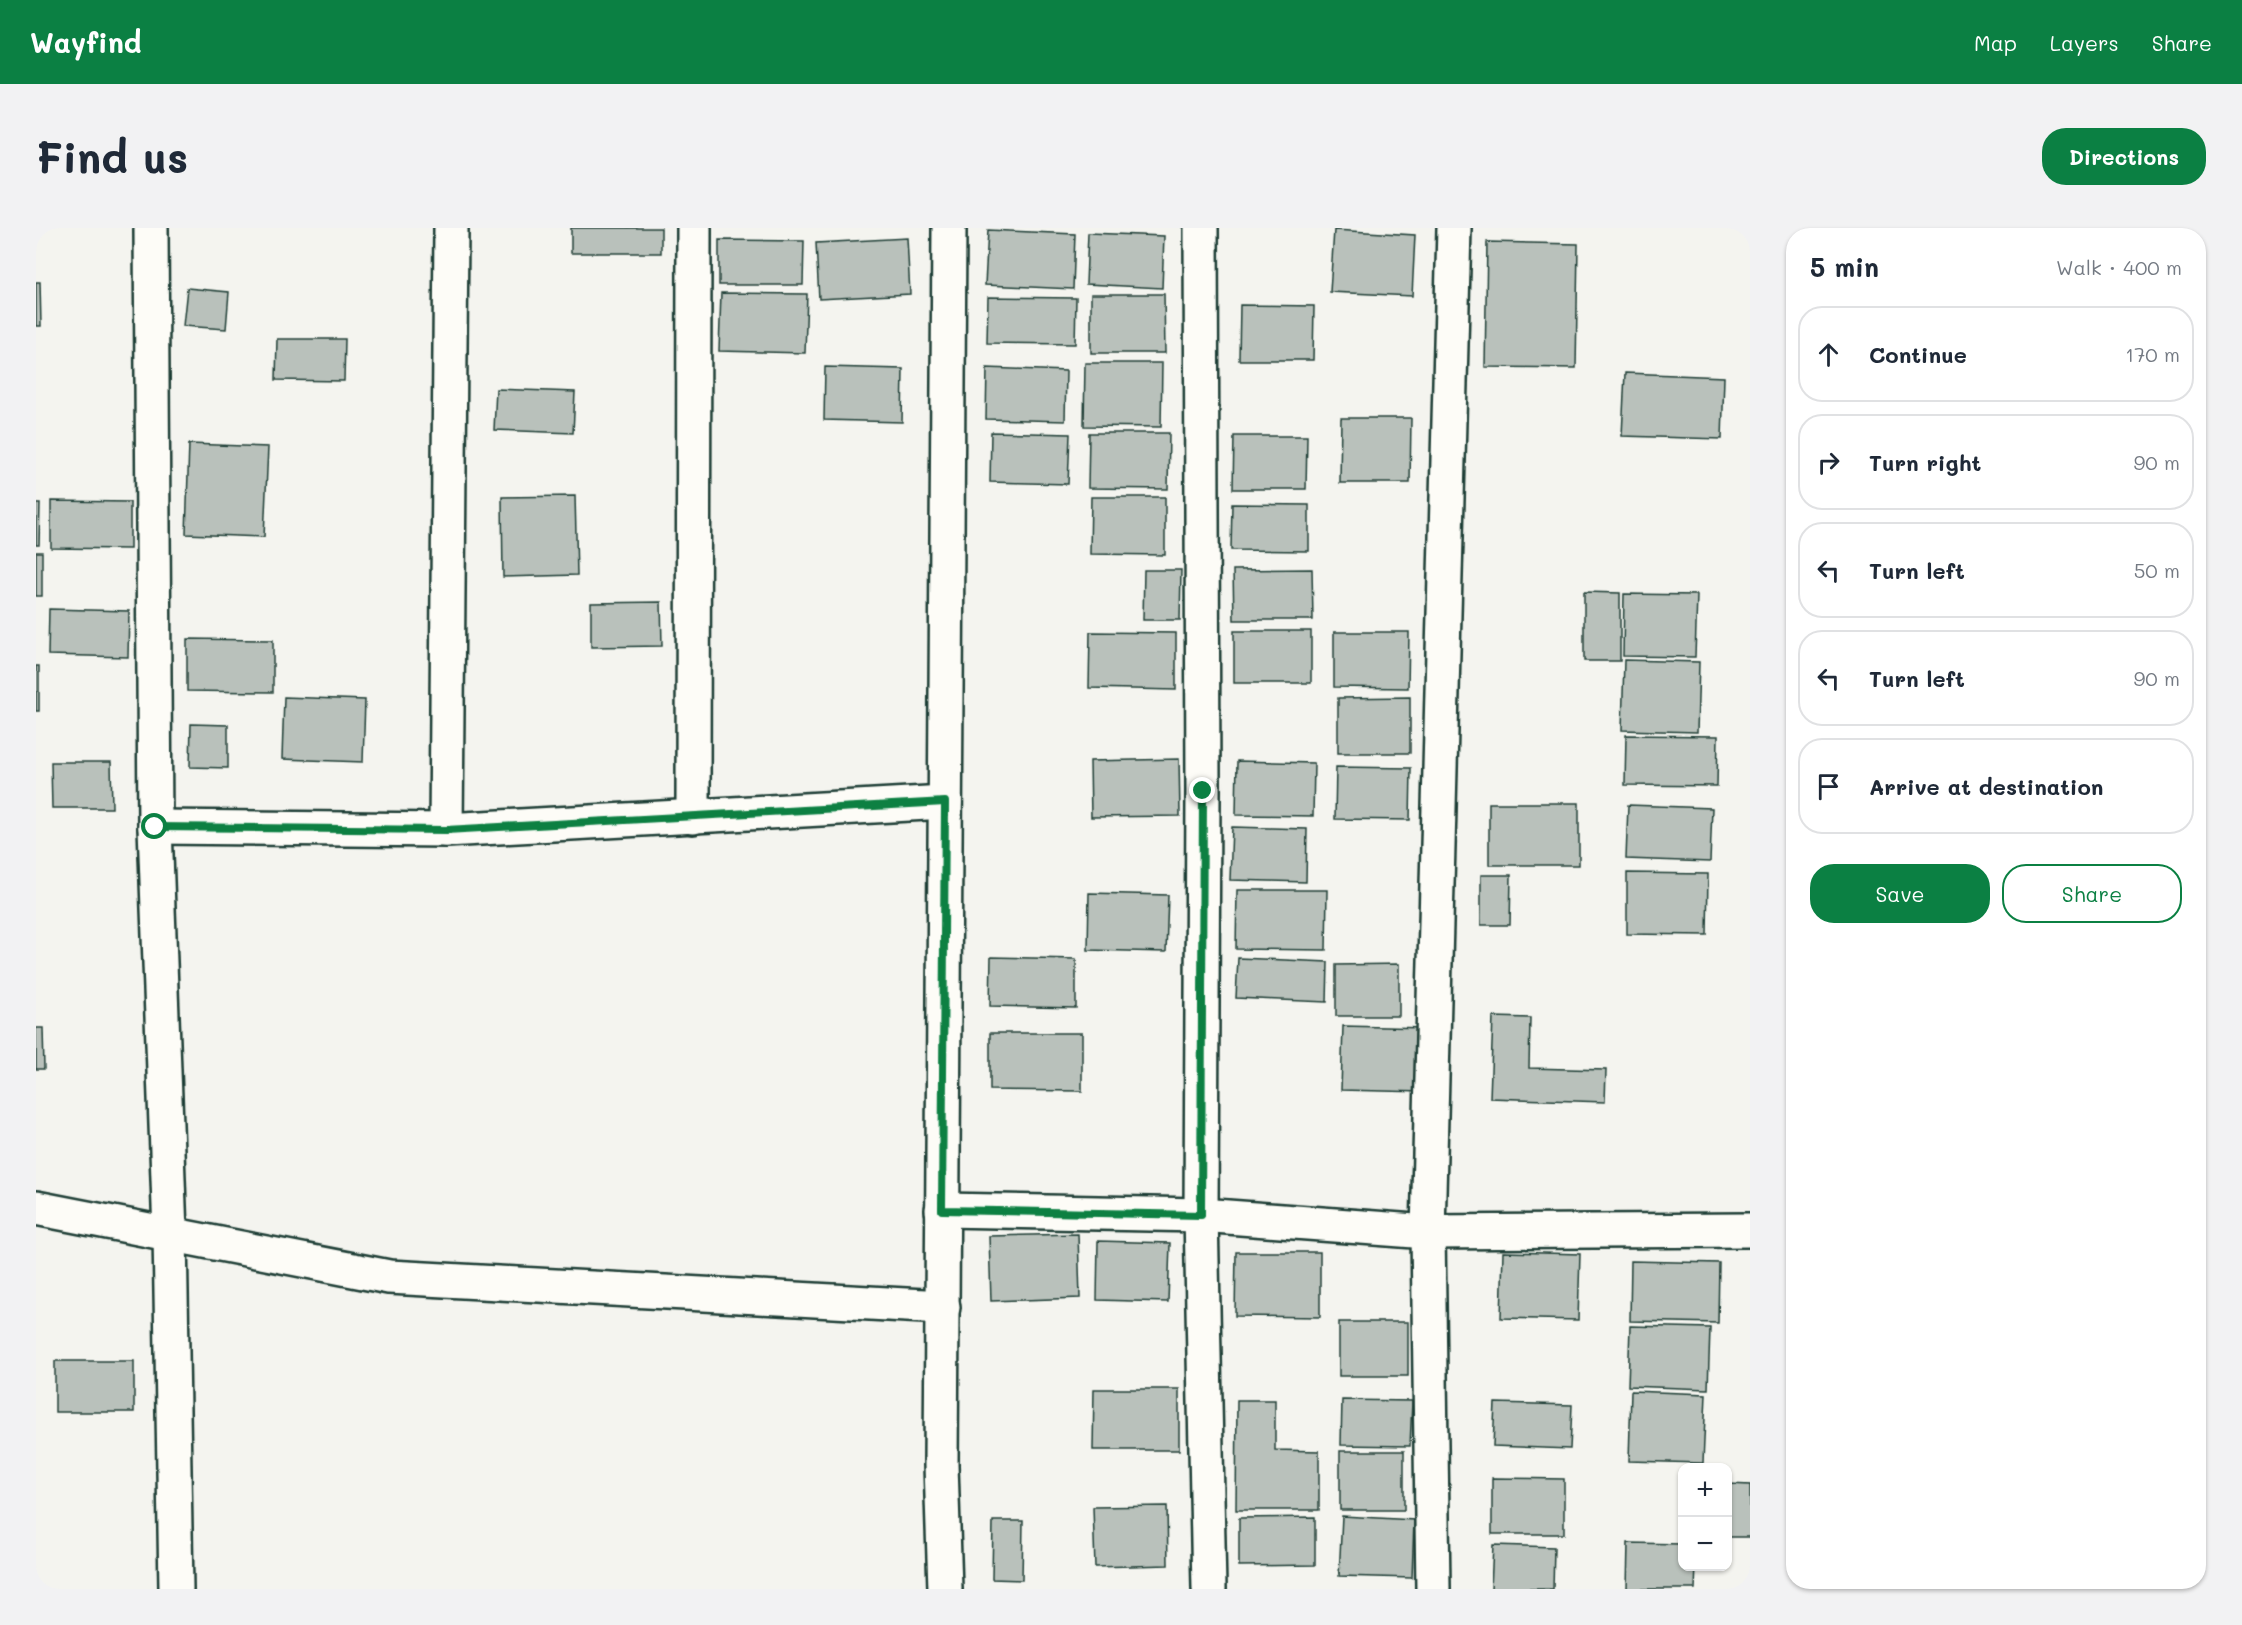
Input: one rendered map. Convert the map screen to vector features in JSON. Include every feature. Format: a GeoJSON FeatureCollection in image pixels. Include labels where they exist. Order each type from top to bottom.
{"type":"FeatureCollection","features":[{"type":"Feature","properties":{"kind":"street"},"geometry":{"type":"LineString","coordinates":[[151,228],[155,827],[170,1233],[176,1589]]}},
{"type":"Feature","properties":{"kind":"street"},"geometry":{"type":"LineString","coordinates":[[446,830],[452,228]]}},
{"type":"Feature","properties":{"kind":"street"},"geometry":{"type":"LineString","coordinates":[[693,816],[694,228]]}},
{"type":"Feature","properties":{"kind":"street"},"geometry":{"type":"LineString","coordinates":[[945,1589],[941,1465],[949,228]]}},
{"type":"Feature","properties":{"kind":"street"},"geometry":{"type":"LineString","coordinates":[[1201,228],[1203,814],[1201,1215],[1209,1589]]}},
{"type":"Feature","properties":{"kind":"street"},"geometry":{"type":"LineString","coordinates":[[1433,1589],[1428,1232],[1454,228]]}},
{"type":"Feature","properties":{"kind":"street"},"geometry":{"type":"LineString","coordinates":[[155,827],[446,830],[945,802]]}},
{"type":"Feature","properties":{"kind":"street"},"geometry":{"type":"LineString","coordinates":[[36,1208],[389,1277],[943,1307]]}},
{"type":"Feature","properties":{"kind":"street"},"geometry":{"type":"LineString","coordinates":[[942,1210],[1201,1215],[1428,1232],[1750,1230]]}},
{"type":"Feature","properties":{"kind":"building"},"geometry":{"type":"Polygon","coordinates":[[[571,228],[661,228],[661,253],[571,253],[571,228]]]}},
{"type":"Feature","properties":{"kind":"building"},"geometry":{"type":"Polygon","coordinates":[[[988,230],[1075,234],[1073,289],[985,285],[988,230]]]}},
{"type":"Feature","properties":{"kind":"building"},"geometry":{"type":"Polygon","coordinates":[[[1334,230],[1415,235],[1412,296],[1330,292],[1334,230]]]}},
{"type":"Feature","properties":{"kind":"building"},"geometry":{"type":"Polygon","coordinates":[[[1088,233],[1164,236],[1162,288],[1086,284],[1088,233]]]}},
{"type":"Feature","properties":{"kind":"building"},"geometry":{"type":"Polygon","coordinates":[[[907,238],[910,294],[819,299],[816,243],[907,238]]]}},
{"type":"Feature","properties":{"kind":"building"},"geometry":{"type":"Polygon","coordinates":[[[719,240],[804,241],[803,285],[719,285],[719,240]]]}},
{"type":"Feature","properties":{"kind":"building"},"geometry":{"type":"Polygon","coordinates":[[[1487,242],[1578,244],[1576,368],[1485,367],[1487,242]]]}},
{"type":"Feature","properties":{"kind":"building"},"geometry":{"type":"Polygon","coordinates":[[[36,282],[40,282],[41,326],[36,326],[36,282]]]}},
{"type":"Feature","properties":{"kind":"building"},"geometry":{"type":"Polygon","coordinates":[[[187,288],[229,292],[226,329],[183,326],[187,288]]]}},
{"type":"Feature","properties":{"kind":"building"},"geometry":{"type":"Polygon","coordinates":[[[721,293],[807,294],[805,353],[719,351],[721,293]]]}},
{"type":"Feature","properties":{"kind":"building"},"geometry":{"type":"Polygon","coordinates":[[[1091,294],[1164,294],[1165,353],[1091,353],[1091,294]]]}},
{"type":"Feature","properties":{"kind":"building"},"geometry":{"type":"Polygon","coordinates":[[[988,297],[1076,298],[1075,344],[987,343],[988,297]]]}},
{"type":"Feature","properties":{"kind":"building"},"geometry":{"type":"Polygon","coordinates":[[[1240,305],[1314,306],[1313,360],[1239,360],[1240,305]]]}},
{"type":"Feature","properties":{"kind":"building"},"geometry":{"type":"Polygon","coordinates":[[[277,339],[345,339],[344,381],[276,380],[277,339]]]}},
{"type":"Feature","properties":{"kind":"building"},"geometry":{"type":"Polygon","coordinates":[[[1085,363],[1162,363],[1161,427],[1084,426],[1085,363]]]}},
{"type":"Feature","properties":{"kind":"building"},"geometry":{"type":"Polygon","coordinates":[[[825,367],[903,369],[902,422],[824,420],[825,367]]]}},
{"type":"Feature","properties":{"kind":"building"},"geometry":{"type":"Polygon","coordinates":[[[987,368],[1066,371],[1065,421],[986,419],[987,368]]]}},
{"type":"Feature","properties":{"kind":"building"},"geometry":{"type":"Polygon","coordinates":[[[1625,373],[1724,377],[1722,439],[1622,436],[1625,373]]]}},
{"type":"Feature","properties":{"kind":"building"},"geometry":{"type":"Polygon","coordinates":[[[496,389],[575,392],[573,433],[494,430],[496,389]]]}},
{"type":"Feature","properties":{"kind":"building"},"geometry":{"type":"Polygon","coordinates":[[[1341,418],[1411,418],[1410,483],[1340,483],[1341,418]]]}},
{"type":"Feature","properties":{"kind":"building"},"geometry":{"type":"Polygon","coordinates":[[[991,432],[1070,434],[1068,484],[990,482],[991,432]]]}},
{"type":"Feature","properties":{"kind":"building"},"geometry":{"type":"Polygon","coordinates":[[[1089,433],[1169,433],[1168,489],[1088,488],[1089,433]]]}},
{"type":"Feature","properties":{"kind":"building"},"geometry":{"type":"Polygon","coordinates":[[[1234,436],[1307,436],[1306,489],[1233,489],[1234,436]]]}},
{"type":"Feature","properties":{"kind":"building"},"geometry":{"type":"Polygon","coordinates":[[[189,444],[268,447],[264,537],[186,534],[189,444]]]}},
{"type":"Feature","properties":{"kind":"building"},"geometry":{"type":"Polygon","coordinates":[[[575,496],[577,575],[503,577],[502,497],[575,496]]]}},
{"type":"Feature","properties":{"kind":"building"},"geometry":{"type":"Polygon","coordinates":[[[1091,497],[1165,497],[1165,555],[1090,554],[1091,497]]]}},
{"type":"Feature","properties":{"kind":"building"},"geometry":{"type":"Polygon","coordinates":[[[51,501],[130,502],[130,549],[51,548],[51,501]]]}},
{"type":"Feature","properties":{"kind":"building"},"geometry":{"type":"Polygon","coordinates":[[[36,504],[40,504],[39,545],[36,545],[36,504]]]}},
{"type":"Feature","properties":{"kind":"building"},"geometry":{"type":"Polygon","coordinates":[[[1232,504],[1309,505],[1309,551],[1231,550],[1232,504]]]}},
{"type":"Feature","properties":{"kind":"building"},"geometry":{"type":"Polygon","coordinates":[[[36,552],[42,552],[42,596],[36,596],[36,552]]]}},
{"type":"Feature","properties":{"kind":"building"},"geometry":{"type":"Polygon","coordinates":[[[1312,569],[1313,620],[1234,620],[1233,570],[1312,569]]]}},
{"type":"Feature","properties":{"kind":"building"},"geometry":{"type":"Polygon","coordinates":[[[1144,570],[1181,570],[1180,620],[1143,620],[1144,570]]]}},
{"type":"Feature","properties":{"kind":"building"},"geometry":{"type":"Polygon","coordinates":[[[1584,592],[1620,593],[1620,661],[1584,661],[1584,592]]]}},
{"type":"Feature","properties":{"kind":"building"},"geometry":{"type":"Polygon","coordinates":[[[1624,594],[1697,595],[1695,657],[1623,656],[1624,594]]]}},
{"type":"Feature","properties":{"kind":"building"},"geometry":{"type":"Polygon","coordinates":[[[661,602],[662,646],[591,647],[591,603],[661,602]]]}},
{"type":"Feature","properties":{"kind":"building"},"geometry":{"type":"Polygon","coordinates":[[[49,609],[129,611],[128,657],[48,655],[49,609]]]}},
{"type":"Feature","properties":{"kind":"building"},"geometry":{"type":"Polygon","coordinates":[[[1234,631],[1311,631],[1311,683],[1234,683],[1234,631]]]}},
{"type":"Feature","properties":{"kind":"building"},"geometry":{"type":"Polygon","coordinates":[[[1090,632],[1176,633],[1176,690],[1089,688],[1090,632]]]}},
{"type":"Feature","properties":{"kind":"building"},"geometry":{"type":"Polygon","coordinates":[[[1334,632],[1409,632],[1408,688],[1334,687],[1334,632]]]}},
{"type":"Feature","properties":{"kind":"building"},"geometry":{"type":"Polygon","coordinates":[[[187,639],[273,640],[273,692],[187,691],[187,639]]]}},
{"type":"Feature","properties":{"kind":"building"},"geometry":{"type":"Polygon","coordinates":[[[1624,660],[1699,662],[1697,732],[1622,730],[1624,660]]]}},
{"type":"Feature","properties":{"kind":"building"},"geometry":{"type":"Polygon","coordinates":[[[36,666],[39,666],[39,711],[36,711],[36,666]]]}},
{"type":"Feature","properties":{"kind":"building"},"geometry":{"type":"Polygon","coordinates":[[[284,697],[365,700],[363,762],[282,759],[284,697]]]}},
{"type":"Feature","properties":{"kind":"building"},"geometry":{"type":"Polygon","coordinates":[[[1410,697],[1410,753],[1338,753],[1338,698],[1410,697]]]}},
{"type":"Feature","properties":{"kind":"building"},"geometry":{"type":"Polygon","coordinates":[[[191,724],[228,725],[228,768],[190,767],[191,724]]]}},
{"type":"Feature","properties":{"kind":"building"},"geometry":{"type":"Polygon","coordinates":[[[1626,735],[1718,736],[1717,786],[1625,785],[1626,735]]]}},
{"type":"Feature","properties":{"kind":"building"},"geometry":{"type":"Polygon","coordinates":[[[1179,759],[1180,816],[1091,817],[1090,761],[1179,759]]]}},
{"type":"Feature","properties":{"kind":"building"},"geometry":{"type":"Polygon","coordinates":[[[1237,761],[1314,763],[1313,816],[1236,815],[1237,761]]]}},
{"type":"Feature","properties":{"kind":"building"},"geometry":{"type":"Polygon","coordinates":[[[51,762],[111,762],[112,808],[52,808],[51,762]]]}},
{"type":"Feature","properties":{"kind":"building"},"geometry":{"type":"Polygon","coordinates":[[[1336,767],[1411,768],[1410,820],[1335,819],[1336,767]]]}},
{"type":"Feature","properties":{"kind":"building"},"geometry":{"type":"Polygon","coordinates":[[[1489,803],[1579,803],[1579,865],[1489,865],[1489,803]]]}},
{"type":"Feature","properties":{"kind":"building"},"geometry":{"type":"Polygon","coordinates":[[[1628,805],[1712,808],[1710,862],[1626,859],[1628,805]]]}},
{"type":"Feature","properties":{"kind":"building"},"geometry":{"type":"Polygon","coordinates":[[[1232,827],[1307,829],[1306,882],[1230,880],[1232,827]]]}},
{"type":"Feature","properties":{"kind":"building"},"geometry":{"type":"Polygon","coordinates":[[[1627,873],[1708,874],[1707,935],[1627,934],[1627,873]]]}},
{"type":"Feature","properties":{"kind":"building"},"geometry":{"type":"Polygon","coordinates":[[[1481,875],[1511,875],[1510,925],[1481,925],[1481,875]]]}},
{"type":"Feature","properties":{"kind":"building"},"geometry":{"type":"Polygon","coordinates":[[[1237,890],[1327,890],[1326,950],[1236,949],[1237,890]]]}},
{"type":"Feature","properties":{"kind":"building"},"geometry":{"type":"Polygon","coordinates":[[[1089,893],[1168,895],[1166,952],[1088,950],[1089,893]]]}},
{"type":"Feature","properties":{"kind":"building"},"geometry":{"type":"Polygon","coordinates":[[[991,957],[1076,959],[1076,1008],[990,1006],[991,957]]]}},
{"type":"Feature","properties":{"kind":"building"},"geometry":{"type":"Polygon","coordinates":[[[1238,958],[1328,962],[1327,1002],[1236,998],[1238,958]]]}},
{"type":"Feature","properties":{"kind":"building"},"geometry":{"type":"Polygon","coordinates":[[[1399,964],[1399,1016],[1336,1016],[1336,965],[1399,964]]]}},
{"type":"Feature","properties":{"kind":"building"},"geometry":{"type":"Polygon","coordinates":[[[1493,1017],[1530,1018],[1529,1068],[1606,1070],[1605,1102],[1490,1098],[1493,1017]]]}},
{"type":"Feature","properties":{"kind":"building"},"geometry":{"type":"Polygon","coordinates":[[[1343,1026],[1426,1028],[1425,1092],[1341,1090],[1343,1026]]]}},
{"type":"Feature","properties":{"kind":"building"},"geometry":{"type":"Polygon","coordinates":[[[36,1028],[43,1028],[44,1069],[36,1069],[36,1028]]]}},
{"type":"Feature","properties":{"kind":"building"},"geometry":{"type":"Polygon","coordinates":[[[990,1033],[1082,1033],[1082,1091],[990,1090],[990,1033]]]}},
{"type":"Feature","properties":{"kind":"building"},"geometry":{"type":"Polygon","coordinates":[[[1078,1234],[1080,1298],[991,1301],[989,1236],[1078,1234]]]}},
{"type":"Feature","properties":{"kind":"building"},"geometry":{"type":"Polygon","coordinates":[[[1098,1241],[1170,1243],[1168,1302],[1097,1300],[1098,1241]]]}},
{"type":"Feature","properties":{"kind":"building"},"geometry":{"type":"Polygon","coordinates":[[[1236,1252],[1320,1252],[1320,1317],[1235,1316],[1236,1252]]]}},
{"type":"Feature","properties":{"kind":"building"},"geometry":{"type":"Polygon","coordinates":[[[1503,1252],[1580,1254],[1578,1320],[1501,1318],[1503,1252]]]}},
{"type":"Feature","properties":{"kind":"building"},"geometry":{"type":"Polygon","coordinates":[[[1631,1261],[1719,1263],[1718,1323],[1630,1321],[1631,1261]]]}},
{"type":"Feature","properties":{"kind":"building"},"geometry":{"type":"Polygon","coordinates":[[[1339,1322],[1408,1322],[1408,1376],[1339,1376],[1339,1322]]]}},
{"type":"Feature","properties":{"kind":"building"},"geometry":{"type":"Polygon","coordinates":[[[1630,1326],[1710,1328],[1708,1389],[1628,1386],[1630,1326]]]}},
{"type":"Feature","properties":{"kind":"building"},"geometry":{"type":"Polygon","coordinates":[[[55,1361],[134,1361],[134,1412],[55,1412],[55,1361]]]}},
{"type":"Feature","properties":{"kind":"building"},"geometry":{"type":"Polygon","coordinates":[[[1094,1389],[1179,1389],[1179,1450],[1093,1450],[1094,1389]]]}},
{"type":"Feature","properties":{"kind":"building"},"geometry":{"type":"Polygon","coordinates":[[[1631,1391],[1706,1394],[1703,1463],[1629,1461],[1631,1391]]]}},
{"type":"Feature","properties":{"kind":"building"},"geometry":{"type":"Polygon","coordinates":[[[1237,1400],[1275,1400],[1275,1450],[1319,1451],[1319,1510],[1236,1510],[1237,1400]]]}},
{"type":"Feature","properties":{"kind":"building"},"geometry":{"type":"Polygon","coordinates":[[[1342,1400],[1412,1401],[1410,1446],[1341,1445],[1342,1400]]]}},
{"type":"Feature","properties":{"kind":"building"},"geometry":{"type":"Polygon","coordinates":[[[1495,1403],[1572,1405],[1570,1449],[1493,1446],[1495,1403]]]}},
{"type":"Feature","properties":{"kind":"building"},"geometry":{"type":"Polygon","coordinates":[[[1340,1451],[1404,1451],[1404,1510],[1340,1510],[1340,1451]]]}},
{"type":"Feature","properties":{"kind":"building"},"geometry":{"type":"Polygon","coordinates":[[[1492,1478],[1564,1479],[1564,1534],[1492,1534],[1492,1478]]]}},
{"type":"Feature","properties":{"kind":"building"},"geometry":{"type":"Polygon","coordinates":[[[1732,1484],[1750,1485],[1750,1537],[1732,1537],[1732,1484]]]}},
{"type":"Feature","properties":{"kind":"building"},"geometry":{"type":"Polygon","coordinates":[[[1167,1506],[1168,1565],[1095,1567],[1093,1507],[1167,1506]]]}},
{"type":"Feature","properties":{"kind":"building"},"geometry":{"type":"Polygon","coordinates":[[[1342,1516],[1414,1520],[1412,1578],[1339,1576],[1342,1516]]]}},
{"type":"Feature","properties":{"kind":"building"},"geometry":{"type":"Polygon","coordinates":[[[1315,1517],[1315,1565],[1239,1566],[1239,1518],[1315,1517]]]}},
{"type":"Feature","properties":{"kind":"building"},"geometry":{"type":"Polygon","coordinates":[[[993,1521],[1023,1521],[1022,1580],[992,1579],[993,1521]]]}},
{"type":"Feature","properties":{"kind":"building"},"geometry":{"type":"Polygon","coordinates":[[[1628,1543],[1678,1544],[1678,1571],[1696,1571],[1695,1589],[1627,1589],[1628,1543]]]}},
{"type":"Feature","properties":{"kind":"building"},"geometry":{"type":"Polygon","coordinates":[[[1493,1545],[1554,1547],[1553,1589],[1491,1589],[1493,1545]]]}},
{"type":"Feature","properties":{"kind":"route"},"geometry":{"type":"LineString","coordinates":[[155,827],[446,830],[945,802],[942,1210],[1201,1215],[1203,791]]}}]}
